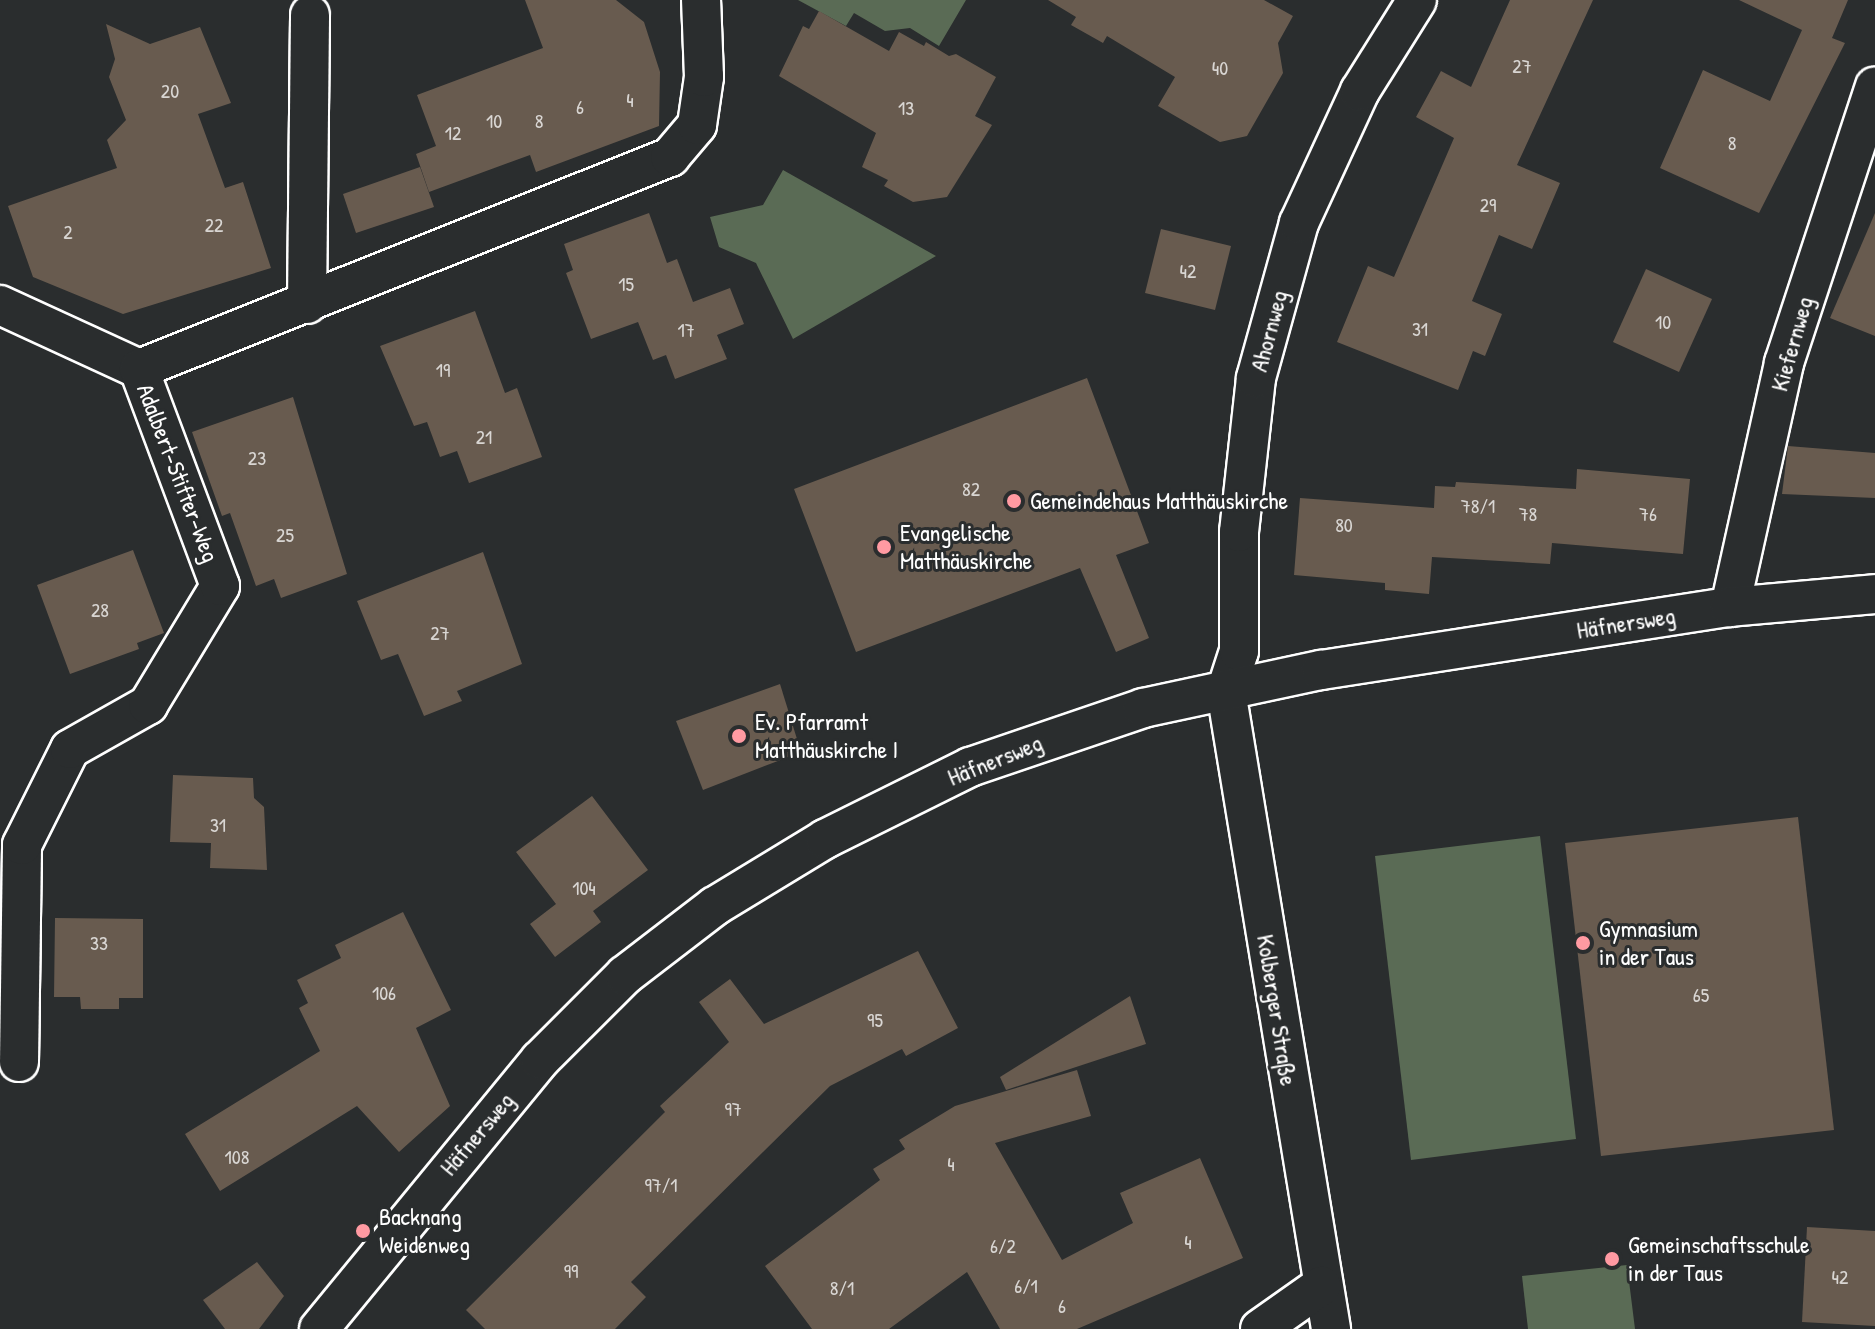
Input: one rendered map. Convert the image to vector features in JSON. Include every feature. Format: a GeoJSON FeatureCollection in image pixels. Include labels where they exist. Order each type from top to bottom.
{"type":"FeatureCollection","features":[{"type":"Feature","properties":{"kind":"street","name":"Adalbert-Stifter-Weg"},"geometry":{"type":"LineString","coordinates":[[19,1062],[22,845],[70,749],[148,705],[220,586],[139,369],[670,157],[697,125],[704,77],[701,0]]}},
{"type":"Feature","properties":{"kind":"street","name":"Ahornweg"},"geometry":{"type":"LineString","coordinates":[[1226,691],[1239,651],[1239,532],[1256,378],[1299,223],[1360,91],[1417,0]]}},
{"type":"Feature","properties":{"kind":"street"},"geometry":{"type":"LineString","coordinates":[[307,304],[310,15]]}},
{"type":"Feature","properties":{"kind":"street","name":"Kiefernweg"},"geometry":{"type":"LineString","coordinates":[[1730,607],[1784,363],[1875,87]]}},
{"type":"Feature","properties":{"kind":"street"},"geometry":{"type":"LineString","coordinates":[[0,305],[139,369]]}},
{"type":"Feature","properties":{"kind":"street","name":"Häfnersweg"},"geometry":{"type":"LineString","coordinates":[[319,1329],[540,1060],[625,975],[715,906],[825,839],[970,767],[1143,708],[1321,670],[1730,607],[1875,594]]}},
{"type":"Feature","properties":{"kind":"street","name":"Kolberger Straße"},"geometry":{"type":"LineString","coordinates":[[1226,691],[1321,1286],[1331,1329]]}},
{"type":"Feature","properties":{"kind":"street"},"geometry":{"type":"LineString","coordinates":[[1260,1329],[1321,1286]]}},
{"type":"Feature","properties":{"kind":"green space"},"geometry":{"type":"Polygon","coordinates":[[[798,0],[966,0],[939,46],[910,28],[885,31],[854,13],[846,26],[798,0]]]}},
{"type":"Feature","properties":{"kind":"green space"},"geometry":{"type":"Polygon","coordinates":[[[783,170],[936,256],[793,339],[756,263],[719,247],[710,217],[763,205],[783,170]]]}},
{"type":"Feature","properties":{"kind":"green space"},"geometry":{"type":"Polygon","coordinates":[[[1540,836],[1576,1139],[1411,1160],[1375,856],[1540,836]]]}},
{"type":"Feature","properties":{"kind":"green space"},"geometry":{"type":"Polygon","coordinates":[[[1627,1265],[1635,1329],[1528,1329],[1522,1276],[1627,1265]]]}},
{"type":"Feature","properties":{"kind":"building"},"geometry":{"type":"Polygon","coordinates":[[[525,0],[616,0],[644,22],[660,72],[659,126],[536,172],[530,155],[429,192],[416,154],[436,146],[417,95],[543,48],[525,0]]]}},
{"type":"Feature","properties":{"kind":"building"},"geometry":{"type":"Polygon","coordinates":[[[1048,0],[1264,0],[1293,16],[1278,43],[1283,73],[1247,136],[1220,142],[1158,106],[1175,77],[1107,36],[1103,43],[1071,25],[1076,17],[1048,0]]]}},
{"type":"Feature","properties":{"kind":"building"},"geometry":{"type":"Polygon","coordinates":[[[1510,0],[1593,0],[1517,165],[1560,183],[1532,249],[1499,235],[1472,301],[1502,314],[1485,356],[1473,351],[1458,390],[1337,342],[1368,266],[1394,277],[1454,138],[1416,117],[1441,71],[1471,87],[1510,0]]]}},
{"type":"Feature","properties":{"kind":"building"},"geometry":{"type":"Polygon","coordinates":[[[1739,0],[1848,0],[1832,38],[1845,43],[1759,213],[1660,168],[1703,70],[1770,101],[1802,30],[1739,0]]]}},
{"type":"Feature","properties":{"kind":"building"},"geometry":{"type":"Polygon","coordinates":[[[819,11],[889,51],[899,32],[924,46],[926,42],[949,56],[956,54],[996,77],[975,116],[992,125],[947,197],[913,202],[884,186],[888,180],[862,167],[876,133],[779,76],[803,26],[809,29],[819,11]]]}},
{"type":"Feature","properties":{"kind":"building"},"geometry":{"type":"Polygon","coordinates":[[[106,24],[150,44],[200,27],[231,103],[198,114],[225,188],[243,182],[271,268],[123,314],[33,277],[8,206],[117,168],[107,140],[126,120],[109,77],[115,59],[106,24]]]}},
{"type":"Feature","properties":{"kind":"building"},"geometry":{"type":"Polygon","coordinates":[[[420,167],[434,207],[356,233],[343,194],[420,167]]]}},
{"type":"Feature","properties":{"kind":"building"},"geometry":{"type":"Polygon","coordinates":[[[649,213],[667,263],[677,259],[693,302],[730,288],[744,324],[717,335],[727,359],[675,379],[666,355],[653,360],[638,322],[591,339],[566,273],[573,270],[564,244],[649,213]]]}},
{"type":"Feature","properties":{"kind":"building"},"geometry":{"type":"Polygon","coordinates":[[[1875,213],[1875,336],[1830,318],[1875,213]]]}},
{"type":"Feature","properties":{"kind":"building"},"geometry":{"type":"Polygon","coordinates":[[[1161,229],[1231,246],[1215,310],[1145,293],[1161,229]]]}},
{"type":"Feature","properties":{"kind":"building"},"geometry":{"type":"Polygon","coordinates":[[[1646,269],[1712,299],[1679,372],[1613,342],[1646,269]]]}},
{"type":"Feature","properties":{"kind":"building"},"geometry":{"type":"Polygon","coordinates":[[[475,311],[505,393],[517,388],[542,457],[469,483],[457,451],[440,457],[427,422],[414,426],[380,346],[475,311]]]}},
{"type":"Feature","properties":{"kind":"building"},"geometry":{"type":"Polygon","coordinates":[[[1087,378],[1149,543],[1116,555],[1149,638],[1116,652],[1080,568],[856,652],[794,489],[1087,378]]]}},
{"type":"Feature","properties":{"kind":"building"},"geometry":{"type":"Polygon","coordinates":[[[293,397],[347,574],[281,598],[274,579],[256,586],[230,513],[222,516],[192,432],[293,397]]]}},
{"type":"Feature","properties":{"kind":"building"},"geometry":{"type":"Polygon","coordinates":[[[1788,446],[1875,453],[1875,498],[1782,494],[1788,446]]]}},
{"type":"Feature","properties":{"kind":"building"},"geometry":{"type":"Polygon","coordinates":[[[1577,469],[1690,479],[1683,554],[1552,543],[1550,564],[1432,557],[1429,594],[1385,590],[1385,583],[1294,575],[1300,498],[1434,508],[1435,486],[1455,487],[1456,482],[1576,489],[1577,469]]]}},
{"type":"Feature","properties":{"kind":"building"},"geometry":{"type":"Polygon","coordinates":[[[133,550],[164,633],[137,643],[139,649],[70,674],[37,585],[133,550]]]}},
{"type":"Feature","properties":{"kind":"building"},"geometry":{"type":"Polygon","coordinates":[[[483,552],[522,664],[457,691],[462,701],[424,716],[398,654],[381,660],[357,601],[483,552]]]}},
{"type":"Feature","properties":{"kind":"building","name":"Ev. Pfarramt Matthäuskirche I"},"geometry":{"type":"Polygon","coordinates":[[[780,684],[801,752],[703,790],[676,721],[780,684]]]}},
{"type":"Feature","properties":{"kind":"building"},"geometry":{"type":"Polygon","coordinates":[[[173,775],[253,778],[254,798],[264,807],[267,870],[210,868],[211,843],[170,842],[173,775]]]}},
{"type":"Feature","properties":{"kind":"building"},"geometry":{"type":"Polygon","coordinates":[[[592,796],[648,870],[593,911],[601,922],[555,957],[530,924],[556,904],[516,852],[592,796]]]}},
{"type":"Feature","properties":{"kind":"building"},"geometry":{"type":"Polygon","coordinates":[[[1798,817],[1834,1130],[1601,1156],[1565,843],[1798,817]]]}},
{"type":"Feature","properties":{"kind":"building"},"geometry":{"type":"Polygon","coordinates":[[[403,912],[451,1010],[416,1028],[450,1106],[399,1152],[357,1106],[220,1191],[185,1134],[320,1051],[299,1008],[308,1003],[297,980],[341,958],[335,945],[403,912]]]}},
{"type":"Feature","properties":{"kind":"building"},"geometry":{"type":"Polygon","coordinates":[[[55,918],[143,919],[143,998],[119,998],[119,1009],[81,1009],[80,997],[54,997],[55,918]]]}},
{"type":"Feature","properties":{"kind":"building"},"geometry":{"type":"Polygon","coordinates":[[[918,951],[958,1028],[906,1056],[902,1049],[830,1086],[631,1282],[646,1297],[615,1329],[485,1329],[466,1310],[665,1112],[660,1106],[729,1042],[699,1002],[730,979],[764,1024],[918,951]]]}},
{"type":"Feature","properties":{"kind":"building"},"geometry":{"type":"Polygon","coordinates":[[[1130,996],[1146,1044],[1006,1090],[1000,1077],[1130,996]]]}},
{"type":"Feature","properties":{"kind":"building"},"geometry":{"type":"Polygon","coordinates":[[[1077,1070],[1091,1116],[995,1143],[1062,1260],[1133,1223],[1120,1193],[1200,1158],[1243,1258],[1077,1329],[1000,1329],[967,1272],[889,1329],[812,1329],[765,1266],[880,1180],[873,1169],[905,1149],[899,1140],[955,1106],[1077,1070]]]}},
{"type":"Feature","properties":{"kind":"building"},"geometry":{"type":"Polygon","coordinates":[[[1807,1227],[1875,1231],[1875,1326],[1802,1322],[1807,1227]]]}},
{"type":"Feature","properties":{"kind":"building"},"geometry":{"type":"Polygon","coordinates":[[[257,1262],[284,1296],[259,1329],[225,1329],[203,1300],[257,1262]]]}},
{"type":"Feature","properties":{"kind":"place","name":"Gemeindehaus Matthäuskirche"},"geometry":{"type":"Point","coordinates":[1014,501]}},
{"type":"Feature","properties":{"kind":"place","name":"Evangelische Matthäuskirche"},"geometry":{"type":"Point","coordinates":[884,547]}},
{"type":"Feature","properties":{"kind":"place","name":"Ev. Pfarramt Matthäuskirche I"},"geometry":{"type":"Point","coordinates":[739,736]}},
{"type":"Feature","properties":{"kind":"place","name":"Gymnasium in der Taus"},"geometry":{"type":"Point","coordinates":[1583,943]}},
{"type":"Feature","properties":{"kind":"place","name":"Backnang Weidenweg"},"geometry":{"type":"Point","coordinates":[363,1231]}},
{"type":"Feature","properties":{"kind":"place","name":"Gemeinschaftsschule in der Taus"},"geometry":{"type":"Point","coordinates":[1612,1259]}}]}
